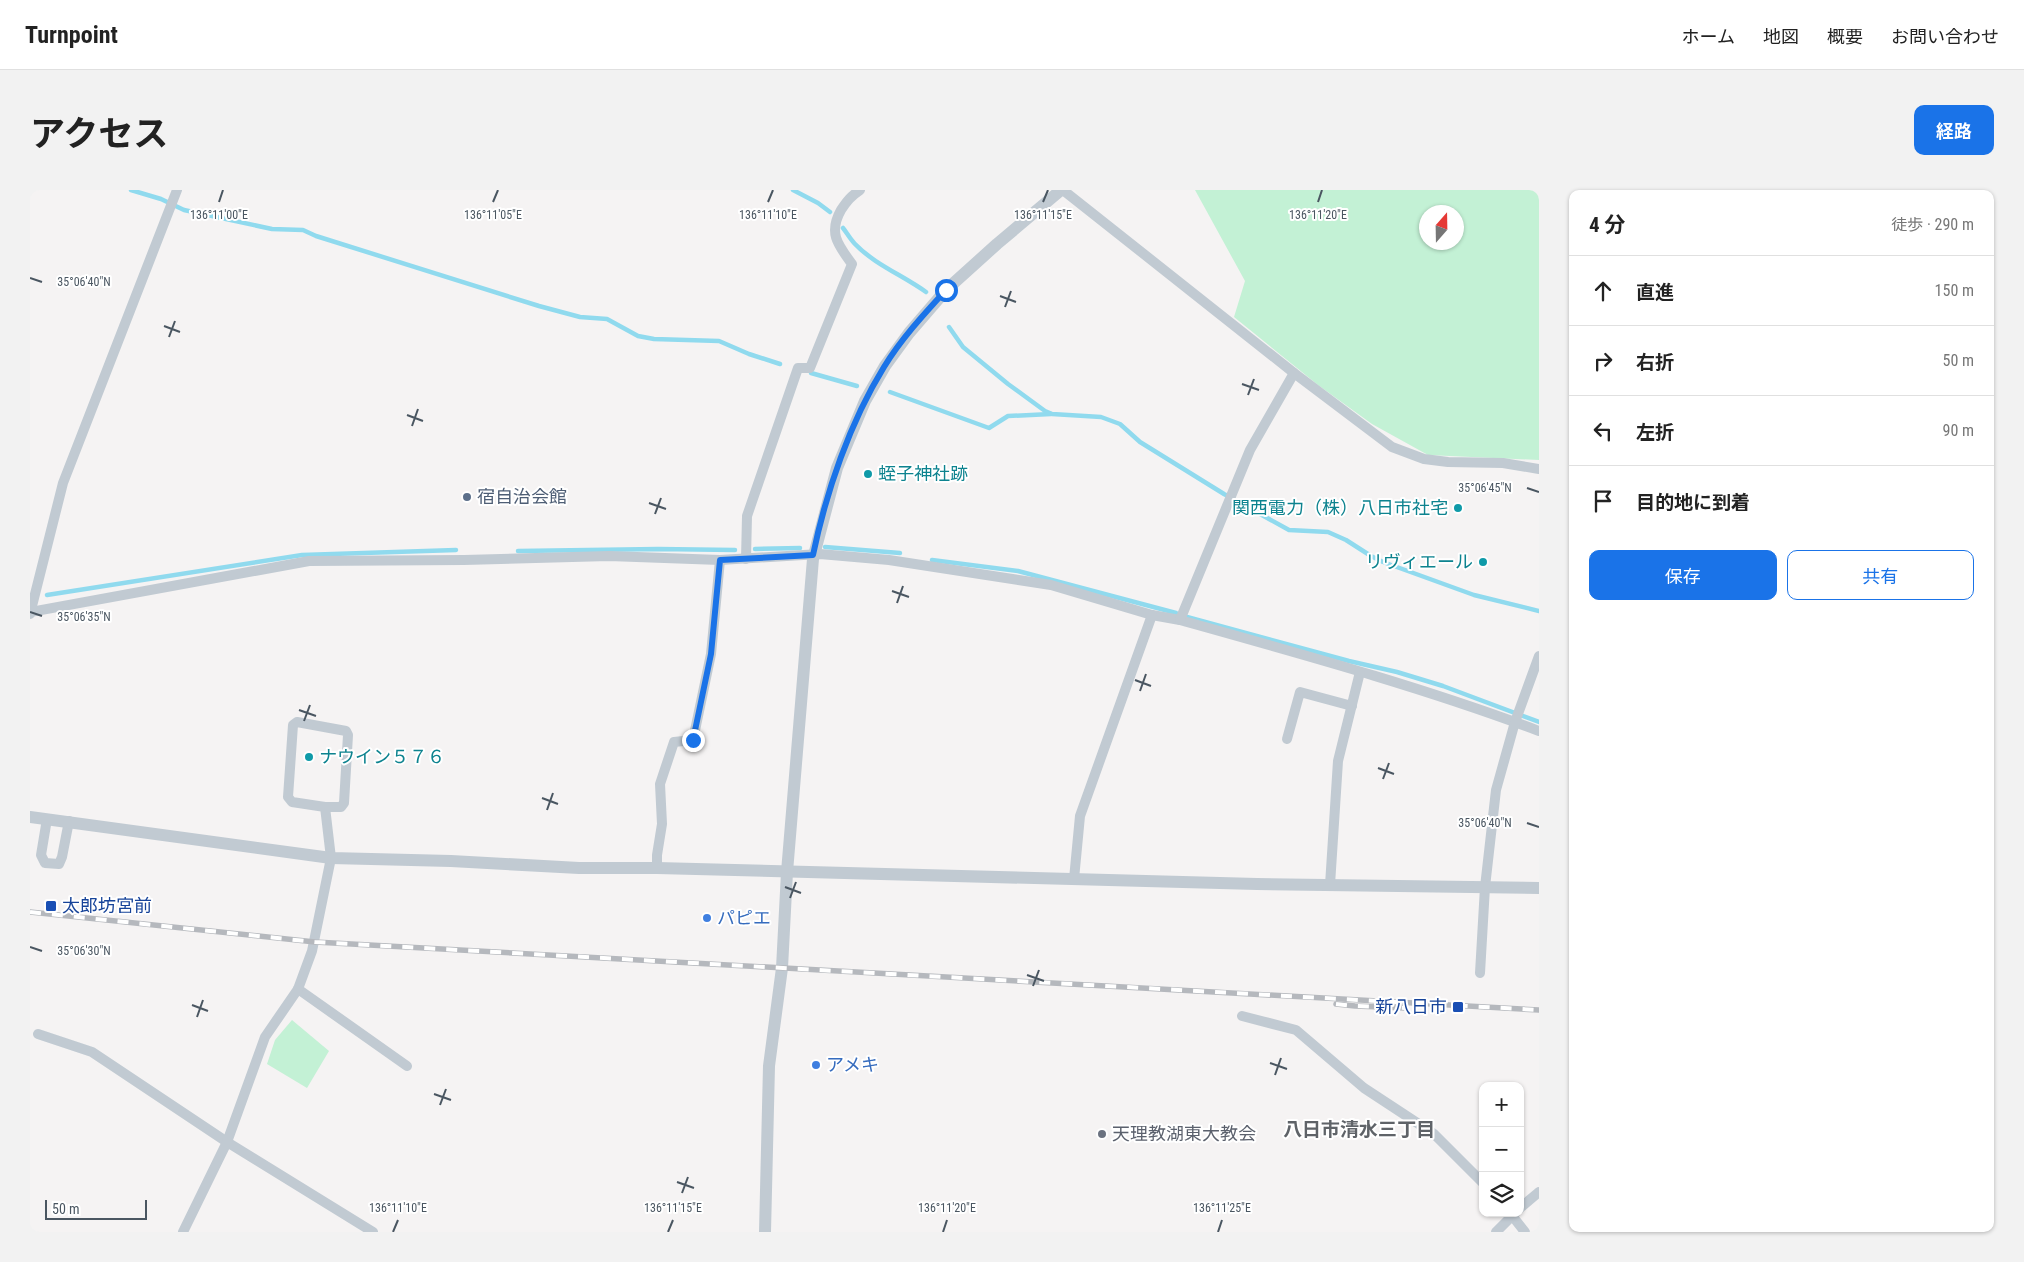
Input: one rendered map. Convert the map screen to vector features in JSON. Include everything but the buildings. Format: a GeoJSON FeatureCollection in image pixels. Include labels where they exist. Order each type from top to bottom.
{"type":"FeatureCollection","features":[{"type":"Feature","properties":{"kind":"street"},"geometry":{"type":"LineString","coordinates":[[177,190],[62,483],[30,613],[309,561],[434,561],[609,556],[720,560],[813,555],[889,560],[1051,585],[1152,615],[1180,620],[1442,696],[1539,731]]}},
{"type":"Feature","properties":{"kind":"street"},"geometry":{"type":"LineString","coordinates":[[746,559],[747,516],[798,368],[810,368],[852,264],[839,247],[834,232],[835,222],[849,198],[860,190]]}},
{"type":"Feature","properties":{"kind":"street"},"geometry":{"type":"LineString","coordinates":[[765,1232],[769,1066],[782,968],[787,872],[813,555],[837,468],[865,401],[884,366],[946,290],[997,244],[1062,190],[1294,373],[1392,447],[1424,459],[1448,462],[1503,463],[1539,469]]}},
{"type":"Feature","properties":{"kind":"street"},"geometry":{"type":"LineString","coordinates":[[1180,620],[1250,450],[1294,373]]}},
{"type":"Feature","properties":{"kind":"street"},"geometry":{"type":"LineString","coordinates":[[657,868],[657,854],[662,824],[660,784],[674,742],[693,740],[711,654],[720,560]]}},
{"type":"Feature","properties":{"kind":"street"},"geometry":{"type":"LineString","coordinates":[[1074,879],[1080,816],[1152,615]]}},
{"type":"Feature","properties":{"kind":"street"},"geometry":{"type":"LineString","coordinates":[[1480,973],[1485,886],[1496,790],[1515,722],[1539,656]]}},
{"type":"Feature","properties":{"kind":"street"},"geometry":{"type":"LineString","coordinates":[[1330,885],[1338,761],[1360,672]]}},
{"type":"Feature","properties":{"kind":"street"},"geometry":{"type":"LineString","coordinates":[[1287,739],[1300,692],[1352,706]]}},
{"type":"Feature","properties":{"kind":"street"},"geometry":{"type":"LineString","coordinates":[[297,722],[346,730],[348,735],[344,803],[341,807],[325,807],[292,802],[288,798],[293,725],[297,722]]}},
{"type":"Feature","properties":{"kind":"street"},"geometry":{"type":"LineString","coordinates":[[183,1232],[228,1142],[265,1036],[298,989],[315,942],[331,858],[325,807]]}},
{"type":"Feature","properties":{"kind":"street"},"geometry":{"type":"LineString","coordinates":[[30,817],[331,858],[451,861],[580,868],[657,868],[1330,885],[1539,888]]}},
{"type":"Feature","properties":{"kind":"street"},"geometry":{"type":"LineString","coordinates":[[47,818],[41,855],[45,863],[59,864],[69,821]]}},
{"type":"Feature","properties":{"kind":"street"},"geometry":{"type":"LineString","coordinates":[[298,989],[407,1066]]}},
{"type":"Feature","properties":{"kind":"street"},"geometry":{"type":"LineString","coordinates":[[1242,1016],[1296,1030],[1364,1088],[1434,1134],[1479,1179]]}},
{"type":"Feature","properties":{"kind":"street"},"geometry":{"type":"LineString","coordinates":[[38,1034],[92,1052],[228,1142],[373,1232]]}},
{"type":"Feature","properties":{"kind":"street"},"geometry":{"type":"LineString","coordinates":[[1524,1205],[1539,1192]]}},
{"type":"Feature","properties":{"kind":"street"},"geometry":{"type":"LineString","coordinates":[[1496,1232],[1509,1217]]}},
{"type":"Feature","properties":{"kind":"street"},"geometry":{"type":"LineString","coordinates":[[1514,1217],[1525,1232]]}},
{"type":"Feature","properties":{"kind":"green space"},"geometry":{"type":"Polygon","coordinates":[[[1195,190],[1539,190],[1539,460],[1428,455],[1372,424],[1318,385],[1234,317],[1245,281],[1195,190]]]}},
{"type":"Feature","properties":{"kind":"green space"},"geometry":{"type":"Polygon","coordinates":[[[292,1020],[329,1051],[307,1088],[267,1064],[275,1040],[292,1020]]]}},
{"type":"Feature","properties":{"kind":"waterway"},"geometry":{"type":"LineString","coordinates":[[131,190],[161,199],[184,210],[272,229],[303,230],[316,236],[539,306],[580,317],[607,319],[638,336],[654,339],[719,341],[749,354],[780,364]]}},
{"type":"Feature","properties":{"kind":"waterway"},"geometry":{"type":"LineString","coordinates":[[793,190],[818,203],[830,212]]}},
{"type":"Feature","properties":{"kind":"waterway"},"geometry":{"type":"LineString","coordinates":[[843,228],[855,244],[871,258],[926,292]]}},
{"type":"Feature","properties":{"kind":"waterway"},"geometry":{"type":"LineString","coordinates":[[949,327],[963,347],[1045,411],[1052,414],[1101,417],[1120,424],[1140,442],[1224,494],[1289,530],[1328,532],[1346,540],[1383,562],[1474,595],[1539,611]]}},
{"type":"Feature","properties":{"kind":"waterway"},"geometry":{"type":"LineString","coordinates":[[811,373],[857,386]]}},
{"type":"Feature","properties":{"kind":"waterway"},"geometry":{"type":"LineString","coordinates":[[890,392],[989,428],[1008,416],[1051,414]]}},
{"type":"Feature","properties":{"kind":"waterway"},"geometry":{"type":"LineString","coordinates":[[825,547],[900,553]]}},
{"type":"Feature","properties":{"kind":"waterway"},"geometry":{"type":"LineString","coordinates":[[755,549],[800,548]]}},
{"type":"Feature","properties":{"kind":"waterway"},"geometry":{"type":"LineString","coordinates":[[47,595],[302,555],[456,550]]}},
{"type":"Feature","properties":{"kind":"waterway"},"geometry":{"type":"LineString","coordinates":[[518,551],[735,550]]}},
{"type":"Feature","properties":{"kind":"waterway"},"geometry":{"type":"LineString","coordinates":[[932,560],[1018,571],[1176,613]]}},
{"type":"Feature","properties":{"kind":"waterway"},"geometry":{"type":"LineString","coordinates":[[1187,617],[1349,661],[1397,672],[1443,686],[1539,722]]}},
{"type":"Feature","properties":{"kind":"railway"},"geometry":{"type":"LineString","coordinates":[[30,912],[315,942],[1539,1010]]}},
{"type":"Feature","properties":{"kind":"railway"},"geometry":{"type":"LineString","coordinates":[[1336,1004],[1405,1008]]}},
{"type":"Feature","properties":{"kind":"place","name":"蛭子神社跡"},"geometry":{"type":"Point","coordinates":[868,474]}},
{"type":"Feature","properties":{"kind":"place","name":"宿自治会館"},"geometry":{"type":"Point","coordinates":[467,497]}},
{"type":"Feature","properties":{"kind":"place","name":"関西電力（株）八日市社宅"},"geometry":{"type":"Point","coordinates":[1458,508]}},
{"type":"Feature","properties":{"kind":"place","name":"リヴィエール"},"geometry":{"type":"Point","coordinates":[1483,562]}},
{"type":"Feature","properties":{"kind":"place","name":"ナウイン５７６"},"geometry":{"type":"Point","coordinates":[309,757]}},
{"type":"Feature","properties":{"kind":"place","name":"太郎坊宮前"},"geometry":{"type":"Point","coordinates":[51,906]}},
{"type":"Feature","properties":{"kind":"place","name":"パピエ"},"geometry":{"type":"Point","coordinates":[707,918]}},
{"type":"Feature","properties":{"kind":"place","name":"新八日市"},"geometry":{"type":"Point","coordinates":[1458,1007]}},
{"type":"Feature","properties":{"kind":"place","name":"アメキ"},"geometry":{"type":"Point","coordinates":[816,1065]}},
{"type":"Feature","properties":{"kind":"place","name":"天理教湖東大教会"},"geometry":{"type":"Point","coordinates":[1102,1134]}},
{"type":"Feature","properties":{"kind":"district","name":"八日市清水三丁目"},"geometry":{"type":"Point","coordinates":[1359,1129]}},
{"type":"Feature","properties":{"kind":"route"},"geometry":{"type":"LineString","coordinates":[[693,740],[711,654],[720,560],[813,555],[837,468],[865,401],[884,366],[946,290]]}}]}
